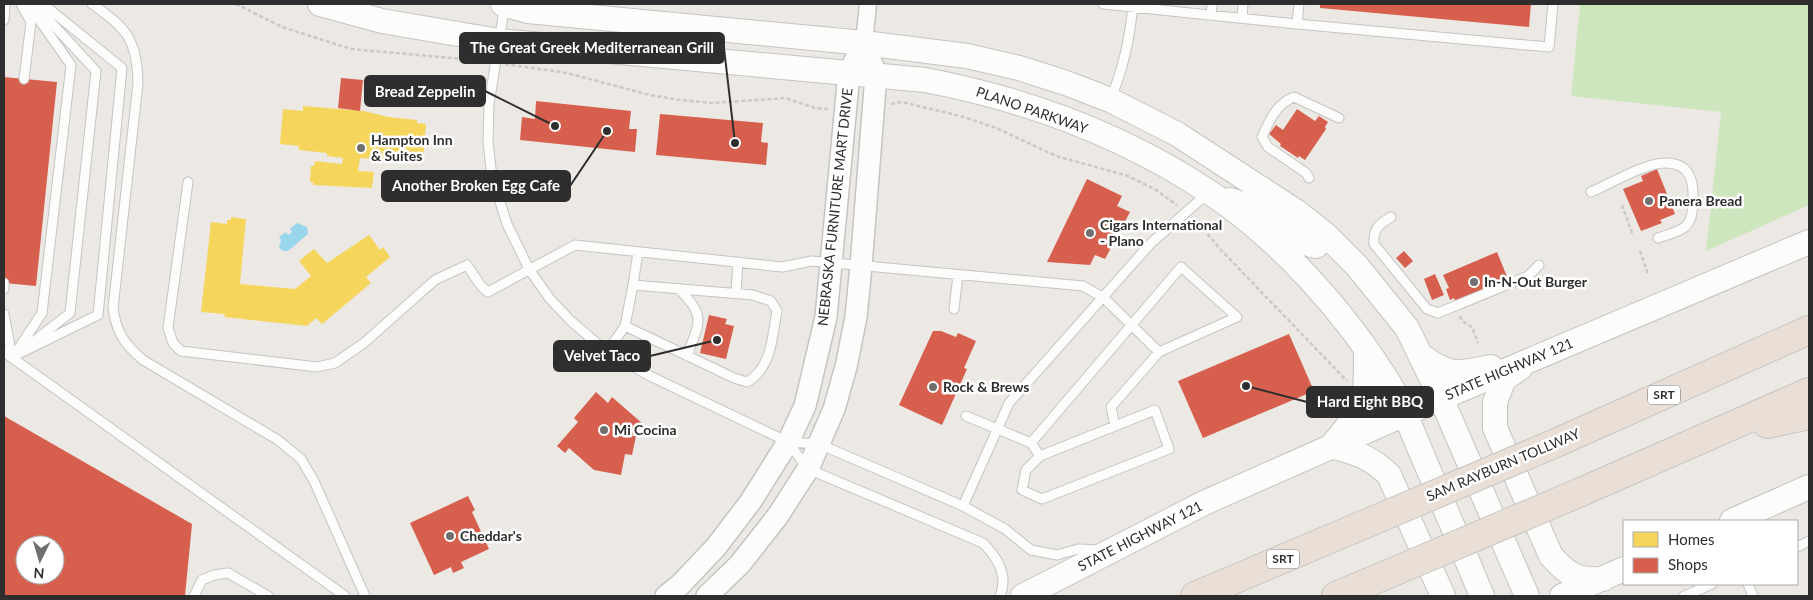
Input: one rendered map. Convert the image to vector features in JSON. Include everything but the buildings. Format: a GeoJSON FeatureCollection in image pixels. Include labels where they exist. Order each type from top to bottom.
{"type":"FeatureCollection","features":[{"type":"Feature","properties":{"kind":"highway","name":"SAM RAYBURN TOLLWAY"},"geometry":{"type":"LineString","coordinates":[[1195,596],[1558,442],[1809,330]]}},
{"type":"Feature","properties":{"kind":"highway"},"geometry":{"type":"LineString","coordinates":[[1336,596],[1709,437],[1809,392]]}},
{"type":"Feature","properties":{"kind":"highway"},"geometry":{"type":"LineString","coordinates":[[1709,437],[1809,414]]}},
{"type":"Feature","properties":{"kind":"main road","name":"PLANO PARKWAY"},"geometry":{"type":"LineString","coordinates":[[320,4],[382,21],[499,41],[925,80],[976,90],[1026,105],[1125,145],[1209,192],[1287,256],[1322,294],[1366,349],[1391,386],[1482,596]]}},
{"type":"Feature","properties":{"kind":"main road"},"geometry":{"type":"LineString","coordinates":[[504,4],[528,11],[864,42],[967,56],[1019,68],[1110,100],[1164,127],[1211,155],[1297,212],[1326,235],[1357,266],[1407,328],[1423,357],[1527,596]]}},
{"type":"Feature","properties":{"kind":"main road"},"geometry":{"type":"LineString","coordinates":[[1209,192],[1260,210],[1286,228],[1307,246],[1316,246],[1326,235]]}},
{"type":"Feature","properties":{"kind":"main road","name":"STATE HIGHWAY 121"},"geometry":{"type":"LineString","coordinates":[[1023,596],[1204,503],[1441,398],[1809,242]]}},
{"type":"Feature","properties":{"kind":"main road"},"geometry":{"type":"LineString","coordinates":[[1366,349],[1366,386],[1363,403],[1354,419],[1331,446],[1363,454],[1374,460],[1389,475],[1443,596]]}},
{"type":"Feature","properties":{"kind":"main road"},"geometry":{"type":"LineString","coordinates":[[1423,357],[1447,372],[1463,373],[1534,359]]}},
{"type":"Feature","properties":{"kind":"main road"},"geometry":{"type":"LineString","coordinates":[[1534,359],[1504,380],[1495,402],[1495,428],[1551,556],[1564,571],[1584,580],[1603,579]]}},
{"type":"Feature","properties":{"kind":"main road"},"geometry":{"type":"LineString","coordinates":[[1734,520],[1809,487]]}},
{"type":"Feature","properties":{"kind":"main road"},"geometry":{"type":"LineString","coordinates":[[1562,596],[1623,569]]}},
{"type":"Feature","properties":{"kind":"street"},"geometry":{"type":"LineString","coordinates":[[864,42],[868,4]]}},
{"type":"Feature","properties":{"kind":"street","name":"NEBRASKA FURNITURE MART DRIVE"},"geometry":{"type":"LineString","coordinates":[[666,596],[680,585],[716,547],[751,501],[788,442],[805,406],[826,317],[848,74],[864,42]]}},
{"type":"Feature","properties":{"kind":"street","name":"NEBRASKA FURNITURE MART DRIVE"},"geometry":{"type":"LineString","coordinates":[[707,596],[740,564],[770,525],[808,469],[834,409],[846,366],[856,317],[861,266],[876,75],[864,42]]}},
{"type":"Feature","properties":{"kind":"lane"},"geometry":{"type":"LineString","coordinates":[[4,20],[5,4]]}},
{"type":"Feature","properties":{"kind":"lane"},"geometry":{"type":"LineString","coordinates":[[22,4],[31,22],[24,79]]}},
{"type":"Feature","properties":{"kind":"lane"},"geometry":{"type":"LineString","coordinates":[[12,358],[42,313],[71,65],[28,4]]}},
{"type":"Feature","properties":{"kind":"lane"},"geometry":{"type":"LineString","coordinates":[[12,358],[70,313],[96,70],[34,4]]}},
{"type":"Feature","properties":{"kind":"lane"},"geometry":{"type":"LineString","coordinates":[[12,358],[98,316],[122,68],[43,4]]}},
{"type":"Feature","properties":{"kind":"lane"},"geometry":{"type":"LineString","coordinates":[[92,4],[116,20],[130,39],[137,63],[138,83],[113,308],[115,323],[128,348],[143,360],[278,440],[301,459],[314,481],[365,596]]}},
{"type":"Feature","properties":{"kind":"lane"},"geometry":{"type":"LineString","coordinates":[[504,4],[489,104],[488,142],[492,177],[507,224],[529,269],[550,299],[571,322],[606,352],[650,376],[788,442],[819,444],[963,506],[1005,529],[1031,550],[1057,555],[1078,549],[1111,551]]}},
{"type":"Feature","properties":{"kind":"lane"},"geometry":{"type":"LineString","coordinates":[[1103,4],[1160,7],[1211,15],[1297,24],[1549,47],[1553,4]]}},
{"type":"Feature","properties":{"kind":"lane"},"geometry":{"type":"LineString","coordinates":[[1211,15],[1212,4]]}},
{"type":"Feature","properties":{"kind":"lane"},"geometry":{"type":"LineString","coordinates":[[1242,18],[1243,4]]}},
{"type":"Feature","properties":{"kind":"lane"},"geometry":{"type":"LineString","coordinates":[[1297,24],[1299,4]]}},
{"type":"Feature","properties":{"kind":"lane"},"geometry":{"type":"LineString","coordinates":[[1110,100],[1121,75],[1128,48],[1133,5]]}},
{"type":"Feature","properties":{"kind":"lane"},"geometry":{"type":"LineString","coordinates":[[1309,178],[1306,172],[1268,147],[1262,137],[1268,122],[1283,101],[1294,97],[1338,118]]}},
{"type":"Feature","properties":{"kind":"lane"},"geometry":{"type":"LineString","coordinates":[[1591,192],[1650,166],[1665,162],[1679,165],[1689,174],[1694,184],[1692,217],[1685,227],[1658,238]]}},
{"type":"Feature","properties":{"kind":"lane"},"geometry":{"type":"LineString","coordinates":[[188,182],[168,328],[173,343],[181,351],[317,366],[335,363],[364,343],[436,280],[468,265],[480,286],[488,292],[575,245],[782,267],[812,261],[1083,286],[1104,298],[1160,352]]}},
{"type":"Feature","properties":{"kind":"lane"},"geometry":{"type":"LineString","coordinates":[[963,506],[1009,403],[1151,243],[1209,192]]}},
{"type":"Feature","properties":{"kind":"lane"},"geometry":{"type":"LineString","coordinates":[[1391,217],[1378,224],[1373,235],[1374,244],[1426,310],[1438,313],[1456,306],[1528,276],[1539,265]]}},
{"type":"Feature","properties":{"kind":"lane"},"geometry":{"type":"LineString","coordinates":[[606,352],[625,326],[638,252]]}},
{"type":"Feature","properties":{"kind":"lane"},"geometry":{"type":"LineString","coordinates":[[736,293],[738,262]]}},
{"type":"Feature","properties":{"kind":"lane"},"geometry":{"type":"LineString","coordinates":[[1031,442],[1181,268],[1237,318],[1160,352],[1111,407],[1115,426]]}},
{"type":"Feature","properties":{"kind":"lane"},"geometry":{"type":"LineString","coordinates":[[954,309],[958,275]]}},
{"type":"Feature","properties":{"kind":"lane"},"geometry":{"type":"LineString","coordinates":[[4,283],[4,289]]}},
{"type":"Feature","properties":{"kind":"lane"},"geometry":{"type":"LineString","coordinates":[[625,326],[734,378],[747,382],[758,375],[767,361],[777,312],[771,301],[754,295],[633,285]]}},
{"type":"Feature","properties":{"kind":"lane"},"geometry":{"type":"LineString","coordinates":[[679,289],[694,303],[699,313],[698,324],[687,356]]}},
{"type":"Feature","properties":{"kind":"lane"},"geometry":{"type":"LineString","coordinates":[[4,314],[12,358]]}},
{"type":"Feature","properties":{"kind":"lane"},"geometry":{"type":"LineString","coordinates":[[4,344],[12,358]]}},
{"type":"Feature","properties":{"kind":"lane"},"geometry":{"type":"LineString","coordinates":[[4,351],[345,596]]}},
{"type":"Feature","properties":{"kind":"lane"},"geometry":{"type":"LineString","coordinates":[[1155,410],[1169,448],[1042,499],[1022,490],[1026,470],[1040,456],[1155,410]]}},
{"type":"Feature","properties":{"kind":"lane"},"geometry":{"type":"LineString","coordinates":[[966,416],[1031,442],[1040,456]]}},
{"type":"Feature","properties":{"kind":"lane"},"geometry":{"type":"LineString","coordinates":[[788,442],[808,469],[983,543],[995,555],[1004,576],[1000,596]]}},
{"type":"Feature","properties":{"kind":"lane"},"geometry":{"type":"LineString","coordinates":[[194,596],[202,580],[214,575],[228,573],[268,596]]}},
{"type":"Feature","properties":{"kind":"lane"},"geometry":{"type":"LineString","coordinates":[[1684,596],[1700,586]]}},
{"type":"Feature","properties":{"kind":"path"},"geometry":{"type":"LineString","coordinates":[[1622,204],[1633,236]]}},
{"type":"Feature","properties":{"kind":"path"},"geometry":{"type":"LineString","coordinates":[[1640,251],[1648,274]]}},
{"type":"Feature","properties":{"kind":"path"},"geometry":{"type":"LineString","coordinates":[[1456,306],[1462,320],[1472,327],[1478,343]]}},
{"type":"Feature","properties":{"kind":"green space"},"geometry":{"type":"Polygon","coordinates":[[[1580,4],[1809,4],[1809,205],[1706,251],[1721,112],[1571,96],[1580,4]]]}},
{"type":"Feature","properties":{"kind":"water"},"geometry":{"type":"Polygon","coordinates":[[[297,223],[307,227],[308,234],[288,251],[283,251],[279,248],[281,240],[279,237],[286,232],[288,235],[292,232],[290,229],[297,223]]]}},
{"type":"Feature","properties":{"kind":"place","name":"Bread Zeppelin"},"geometry":{"type":"Point","coordinates":[555,126]}},
{"type":"Feature","properties":{"kind":"place","name":"Another Broken Egg Cafe"},"geometry":{"type":"Point","coordinates":[607,131]}},
{"type":"Feature","properties":{"kind":"place","name":"The Great Greek Mediterranean Grill"},"geometry":{"type":"Point","coordinates":[735,143]}},
{"type":"Feature","properties":{"kind":"place","name":"Hampton Inn & Suites"},"geometry":{"type":"Point","coordinates":[361,148]}},
{"type":"Feature","properties":{"kind":"place","name":"Panera Bread"},"geometry":{"type":"Point","coordinates":[1649,201]}},
{"type":"Feature","properties":{"kind":"place","name":"Cigars International - Plano"},"geometry":{"type":"Point","coordinates":[1090,233]}},
{"type":"Feature","properties":{"kind":"place","name":"In-N-Out Burger"},"geometry":{"type":"Point","coordinates":[1474,282]}},
{"type":"Feature","properties":{"kind":"place","name":"Velvet Taco"},"geometry":{"type":"Point","coordinates":[717,340]}},
{"type":"Feature","properties":{"kind":"place","name":"Hard Eight BBQ"},"geometry":{"type":"Point","coordinates":[1246,386]}},
{"type":"Feature","properties":{"kind":"place","name":"Rock & Brews"},"geometry":{"type":"Point","coordinates":[933,387]}},
{"type":"Feature","properties":{"kind":"place","name":"Mi Cocina"},"geometry":{"type":"Point","coordinates":[604,430]}},
{"type":"Feature","properties":{"kind":"place","name":"Cheddar's"},"geometry":{"type":"Point","coordinates":[450,536]}}]}
